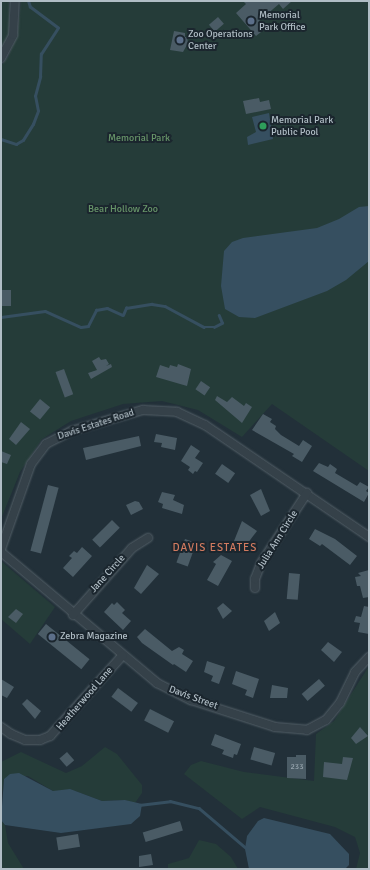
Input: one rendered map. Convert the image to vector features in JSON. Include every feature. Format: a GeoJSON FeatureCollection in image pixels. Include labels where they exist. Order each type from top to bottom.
{"type":"FeatureCollection","features":[{"type":"Feature","properties":{"kind":"street"},"geometry":{"type":"LineString","coordinates":[[1,58],[13,35],[15,1]]}},
{"type":"Feature","properties":{"kind":"street","name":"Davis Estates Road"},"geometry":{"type":"LineString","coordinates":[[1,549],[31,464],[46,444],[71,431],[134,412],[159,410],[193,418],[307,493],[369,537]]}},
{"type":"Feature","properties":{"kind":"street","name":"Julia Ann Circle"},"geometry":{"type":"LineString","coordinates":[[255,588],[261,563],[307,493]]}},
{"type":"Feature","properties":{"kind":"street","name":"Jane Circle"},"geometry":{"type":"LineString","coordinates":[[73,615],[128,552],[138,542],[148,538]]}},
{"type":"Feature","properties":{"kind":"street","name":"Davis Street"},"geometry":{"type":"LineString","coordinates":[[1,552],[73,615],[157,683],[178,694],[275,727],[300,731],[317,727],[332,715],[355,672],[369,658]]}},
{"type":"Feature","properties":{"kind":"street","name":"Heatherwood Lane"},"geometry":{"type":"LineString","coordinates":[[1,727],[11,734],[25,740],[40,740],[50,736],[122,656]]}},
{"type":"Feature","properties":{"kind":"green space"},"geometry":{"type":"Polygon","coordinates":[[[1,1],[9,1],[10,32],[1,53],[1,1]]]}},
{"type":"Feature","properties":{"kind":"green space","name":"Memorial Park"},"geometry":{"type":"Polygon","coordinates":[[[21,1],[369,1],[369,471],[272,404],[242,437],[198,410],[162,401],[123,404],[71,421],[42,439],[20,472],[1,519],[1,66],[8,57],[17,36],[21,1]]]}},
{"type":"Feature","properties":{"kind":"green space"},"geometry":{"type":"Polygon","coordinates":[[[1,561],[55,607],[30,644],[1,619],[1,561]]]}},
{"type":"Feature","properties":{"kind":"green space"},"geometry":{"type":"Polygon","coordinates":[[[369,666],[369,869],[356,869],[360,853],[355,837],[335,827],[260,807],[242,819],[184,774],[191,765],[201,761],[244,772],[314,781],[316,734],[334,721],[369,666]]]}},
{"type":"Feature","properties":{"kind":"green space"},"geometry":{"type":"Polygon","coordinates":[[[105,747],[117,754],[142,785],[142,793],[135,803],[125,800],[102,801],[75,791],[53,791],[28,776],[4,779],[1,800],[1,762],[21,752],[66,773],[82,766],[105,747]]]}},
{"type":"Feature","properties":{"kind":"green space"},"geometry":{"type":"Polygon","coordinates":[[[1,820],[5,825],[8,843],[24,869],[1,869],[1,820]]]}},
{"type":"Feature","properties":{"kind":"green space"},"geometry":{"type":"Polygon","coordinates":[[[199,840],[216,844],[231,857],[238,869],[168,869],[168,864],[189,858],[199,840]]]}},
{"type":"Feature","properties":{"kind":"water","name":"Memorial Park Public Pool"},"geometry":{"type":"Polygon","coordinates":[[[269,113],[273,139],[248,145],[247,137],[256,132],[252,117],[269,113]]]}},
{"type":"Feature","properties":{"kind":"water"},"geometry":{"type":"Polygon","coordinates":[[[369,206],[369,261],[346,280],[327,291],[255,318],[239,317],[225,309],[221,286],[224,251],[232,242],[243,238],[317,228],[339,219],[359,207],[369,206]]]}},
{"type":"Feature","properties":{"kind":"water"},"geometry":{"type":"Polygon","coordinates":[[[19,773],[53,791],[70,789],[102,801],[125,800],[142,804],[140,816],[131,824],[61,833],[5,825],[1,820],[4,779],[10,774],[19,773]]]}},
{"type":"Feature","properties":{"kind":"water"},"geometry":{"type":"Polygon","coordinates":[[[264,818],[330,834],[349,854],[349,865],[345,869],[249,869],[245,849],[247,836],[258,821],[264,818]]]}},
{"type":"Feature","properties":{"kind":"building","name":"Memorial Park Office"},"geometry":{"type":"Polygon","coordinates":[[[243,1],[292,1],[283,9],[279,4],[259,21],[266,28],[256,36],[236,13],[246,4],[243,1]]]}},
{"type":"Feature","properties":{"kind":"building"},"geometry":{"type":"Polygon","coordinates":[[[218,17],[224,24],[215,32],[209,25],[218,17]]]}},
{"type":"Feature","properties":{"kind":"building","name":"Zoo Operations Center"},"geometry":{"type":"Polygon","coordinates":[[[174,31],[185,33],[185,37],[187,37],[188,43],[183,52],[170,50],[174,31]]]}},
{"type":"Feature","properties":{"kind":"building"},"geometry":{"type":"Polygon","coordinates":[[[259,98],[260,102],[269,100],[271,109],[246,114],[243,101],[259,98]]]}},
{"type":"Feature","properties":{"kind":"building"},"geometry":{"type":"Polygon","coordinates":[[[1,290],[11,290],[11,306],[1,306],[1,290]]]}},
{"type":"Feature","properties":{"kind":"building"},"geometry":{"type":"Polygon","coordinates":[[[99,357],[101,360],[106,359],[109,364],[106,366],[111,364],[112,367],[91,379],[88,373],[97,370],[92,361],[99,357]]]}},
{"type":"Feature","properties":{"kind":"building"},"geometry":{"type":"Polygon","coordinates":[[[178,364],[191,369],[187,386],[156,377],[160,365],[169,368],[170,365],[177,367],[178,364]]]}},
{"type":"Feature","properties":{"kind":"building"},"geometry":{"type":"Polygon","coordinates":[[[64,369],[73,394],[65,397],[56,372],[64,369]]]}},
{"type":"Feature","properties":{"kind":"building"},"geometry":{"type":"Polygon","coordinates":[[[201,381],[210,387],[205,395],[195,389],[201,381]]]}},
{"type":"Feature","properties":{"kind":"building"},"geometry":{"type":"Polygon","coordinates":[[[217,396],[227,402],[232,397],[244,406],[246,403],[252,407],[242,423],[215,400],[217,396]]]}},
{"type":"Feature","properties":{"kind":"building"},"geometry":{"type":"Polygon","coordinates":[[[40,399],[50,407],[40,420],[30,411],[40,399]]]}},
{"type":"Feature","properties":{"kind":"building"},"geometry":{"type":"Polygon","coordinates":[[[263,414],[272,419],[270,422],[276,426],[275,429],[281,435],[299,446],[303,440],[312,446],[302,462],[292,456],[294,454],[252,430],[263,414]]]}},
{"type":"Feature","properties":{"kind":"building"},"geometry":{"type":"Polygon","coordinates":[[[21,422],[30,429],[16,445],[9,439],[21,422]]]}},
{"type":"Feature","properties":{"kind":"building"},"geometry":{"type":"Polygon","coordinates":[[[156,434],[177,438],[175,450],[161,447],[162,443],[154,442],[156,434]]]}},
{"type":"Feature","properties":{"kind":"building"},"geometry":{"type":"Polygon","coordinates":[[[139,436],[141,446],[86,460],[83,448],[139,436]]]}},
{"type":"Feature","properties":{"kind":"building"},"geometry":{"type":"Polygon","coordinates":[[[191,445],[200,451],[195,458],[203,463],[197,472],[195,471],[193,474],[188,470],[190,467],[181,461],[191,445]]]}},
{"type":"Feature","properties":{"kind":"building"},"geometry":{"type":"Polygon","coordinates":[[[1,451],[11,455],[7,464],[1,462],[1,451]]]}},
{"type":"Feature","properties":{"kind":"building"},"geometry":{"type":"Polygon","coordinates":[[[319,463],[328,467],[330,464],[337,469],[335,473],[357,486],[360,482],[369,487],[366,491],[369,493],[364,502],[313,471],[319,463]]]}},
{"type":"Feature","properties":{"kind":"building"},"geometry":{"type":"Polygon","coordinates":[[[222,464],[235,473],[228,483],[215,474],[222,464]]]}},
{"type":"Feature","properties":{"kind":"building"},"geometry":{"type":"Polygon","coordinates":[[[48,485],[59,488],[41,554],[30,551],[48,485]]]}},
{"type":"Feature","properties":{"kind":"building"},"geometry":{"type":"Polygon","coordinates":[[[261,489],[270,511],[261,516],[250,495],[261,489]]]}},
{"type":"Feature","properties":{"kind":"building"},"geometry":{"type":"Polygon","coordinates":[[[162,492],[175,495],[173,500],[184,505],[182,514],[162,508],[163,504],[158,502],[162,492]]]}},
{"type":"Feature","properties":{"kind":"building"},"geometry":{"type":"Polygon","coordinates":[[[135,501],[139,502],[143,509],[131,515],[126,505],[135,501]]]}},
{"type":"Feature","properties":{"kind":"building"},"geometry":{"type":"Polygon","coordinates":[[[112,520],[120,528],[100,548],[92,540],[112,520]]]}},
{"type":"Feature","properties":{"kind":"building"},"geometry":{"type":"Polygon","coordinates":[[[242,521],[257,531],[241,552],[232,546],[242,521]]]}},
{"type":"Feature","properties":{"kind":"building"},"geometry":{"type":"Polygon","coordinates":[[[315,529],[335,539],[357,556],[350,565],[322,544],[320,546],[309,539],[315,529]]]}},
{"type":"Feature","properties":{"kind":"building"},"geometry":{"type":"Polygon","coordinates":[[[185,539],[196,543],[188,567],[176,562],[185,539]]]}},
{"type":"Feature","properties":{"kind":"building"},"geometry":{"type":"Polygon","coordinates":[[[82,547],[92,556],[73,577],[63,568],[72,558],[69,556],[74,551],[77,553],[82,547]]]}},
{"type":"Feature","properties":{"kind":"building"},"geometry":{"type":"Polygon","coordinates":[[[221,555],[232,561],[218,586],[207,580],[216,564],[213,562],[221,555]]]}},
{"type":"Feature","properties":{"kind":"building"},"geometry":{"type":"Polygon","coordinates":[[[147,565],[159,574],[141,594],[134,588],[147,565]]]}},
{"type":"Feature","properties":{"kind":"building"},"geometry":{"type":"Polygon","coordinates":[[[369,570],[369,597],[363,598],[360,586],[357,586],[355,577],[361,576],[358,573],[369,570]]]}},
{"type":"Feature","properties":{"kind":"building"},"geometry":{"type":"Polygon","coordinates":[[[289,573],[300,574],[298,600],[287,599],[289,573]]]}},
{"type":"Feature","properties":{"kind":"building"},"geometry":{"type":"Polygon","coordinates":[[[117,602],[125,610],[122,613],[131,621],[123,630],[104,612],[112,603],[114,605],[117,602]]]}},
{"type":"Feature","properties":{"kind":"building"},"geometry":{"type":"Polygon","coordinates":[[[223,603],[232,611],[223,619],[217,608],[223,603]]]}},
{"type":"Feature","properties":{"kind":"building"},"geometry":{"type":"Polygon","coordinates":[[[364,606],[369,607],[369,634],[358,632],[360,623],[354,622],[356,616],[361,617],[364,606]]]}},
{"type":"Feature","properties":{"kind":"building"},"geometry":{"type":"Polygon","coordinates":[[[16,609],[23,614],[16,623],[8,617],[16,609]]]}},
{"type":"Feature","properties":{"kind":"building"},"geometry":{"type":"Polygon","coordinates":[[[275,612],[280,623],[269,631],[264,621],[275,612]]]}},
{"type":"Feature","properties":{"kind":"building"},"geometry":{"type":"Polygon","coordinates":[[[46,624],[90,659],[81,669],[38,634],[46,624]]]}},
{"type":"Feature","properties":{"kind":"building"},"geometry":{"type":"Polygon","coordinates":[[[145,629],[172,651],[179,647],[184,650],[182,654],[193,661],[186,672],[174,664],[173,665],[142,643],[137,637],[145,629]]]}},
{"type":"Feature","properties":{"kind":"building"},"geometry":{"type":"Polygon","coordinates":[[[328,642],[342,652],[334,662],[321,650],[328,642]]]}},
{"type":"Feature","properties":{"kind":"building"},"geometry":{"type":"Polygon","coordinates":[[[207,661],[225,667],[219,684],[211,681],[213,676],[204,672],[207,661]]]}},
{"type":"Feature","properties":{"kind":"building"},"geometry":{"type":"Polygon","coordinates":[[[236,671],[259,679],[253,698],[245,695],[247,690],[232,684],[236,671]]]}},
{"type":"Feature","properties":{"kind":"building"},"geometry":{"type":"Polygon","coordinates":[[[1,679],[14,687],[7,698],[1,695],[1,679]]]}},
{"type":"Feature","properties":{"kind":"building"},"geometry":{"type":"Polygon","coordinates":[[[319,679],[325,686],[308,701],[302,694],[319,679]]]}},
{"type":"Feature","properties":{"kind":"building"},"geometry":{"type":"Polygon","coordinates":[[[272,685],[288,688],[287,698],[270,698],[272,685]]]}},
{"type":"Feature","properties":{"kind":"building"},"geometry":{"type":"Polygon","coordinates":[[[118,688],[138,703],[131,712],[111,697],[118,688]]]}},
{"type":"Feature","properties":{"kind":"building"},"geometry":{"type":"Polygon","coordinates":[[[27,699],[41,711],[35,719],[22,704],[27,699]]]}},
{"type":"Feature","properties":{"kind":"building"},"geometry":{"type":"Polygon","coordinates":[[[150,709],[174,721],[168,733],[144,721],[150,709]]]}},
{"type":"Feature","properties":{"kind":"building"},"geometry":{"type":"Polygon","coordinates":[[[360,727],[368,736],[356,744],[351,738],[360,727]]]}},
{"type":"Feature","properties":{"kind":"building"},"geometry":{"type":"Polygon","coordinates":[[[215,734],[241,744],[237,755],[234,754],[233,758],[222,754],[224,750],[211,745],[215,734]]]}},
{"type":"Feature","properties":{"kind":"building"},"geometry":{"type":"Polygon","coordinates":[[[254,747],[275,753],[272,766],[250,759],[254,747]]]}},
{"type":"Feature","properties":{"kind":"building"},"geometry":{"type":"Polygon","coordinates":[[[67,752],[74,760],[67,767],[59,759],[67,752]]]}},
{"type":"Feature","properties":{"kind":"building"},"geometry":{"type":"Polygon","coordinates":[[[296,755],[306,755],[306,779],[287,778],[287,757],[296,757],[296,755]]]}},
{"type":"Feature","properties":{"kind":"building"},"geometry":{"type":"Polygon","coordinates":[[[343,757],[353,758],[347,780],[323,777],[324,762],[342,764],[343,757]]]}},
{"type":"Feature","properties":{"kind":"building"},"geometry":{"type":"Polygon","coordinates":[[[180,821],[183,831],[146,842],[143,832],[180,821]]]}},
{"type":"Feature","properties":{"kind":"building"},"geometry":{"type":"Polygon","coordinates":[[[78,834],[80,847],[58,850],[56,837],[78,834]]]}},
{"type":"Feature","properties":{"kind":"building"},"geometry":{"type":"Polygon","coordinates":[[[151,854],[153,865],[139,867],[139,856],[151,854]]]}},
{"type":"Feature","properties":{"kind":"waterway"},"geometry":{"type":"LineString","coordinates":[[1,139],[16,144],[23,140],[33,124],[38,111],[35,96],[40,77],[41,54],[58,28],[30,7],[28,1]]}},
{"type":"Feature","properties":{"kind":"waterway"},"geometry":{"type":"LineString","coordinates":[[1,317],[45,311],[81,327],[88,326],[96,310],[107,308],[123,315],[126,308],[152,304],[165,306],[204,327],[214,327],[222,323],[219,316]]}},
{"type":"Feature","properties":{"kind":"waterway"},"geometry":{"type":"LineString","coordinates":[[139,805],[170,801],[199,808],[245,847]]}},
{"type":"Feature","properties":{"kind":"place","name":"Memorial Park Office"},"geometry":{"type":"Point","coordinates":[251,21]}},
{"type":"Feature","properties":{"kind":"place","name":"Zoo Operations Center"},"geometry":{"type":"Point","coordinates":[180,40]}},
{"type":"Feature","properties":{"kind":"place","name":"Memorial Park Public Pool"},"geometry":{"type":"Point","coordinates":[263,126]}},
{"type":"Feature","properties":{"kind":"place","name":"Zebra Magazine"},"geometry":{"type":"Point","coordinates":[52,637]}},
{"type":"Feature","properties":{"kind":"district","name":"DAVIS ESTATES"},"geometry":{"type":"Point","coordinates":[215,548]}},
{"type":"Feature","properties":{"kind":"park label","name":"Bear Hollow Zoo"},"geometry":{"type":"Point","coordinates":[123,210]}}]}
